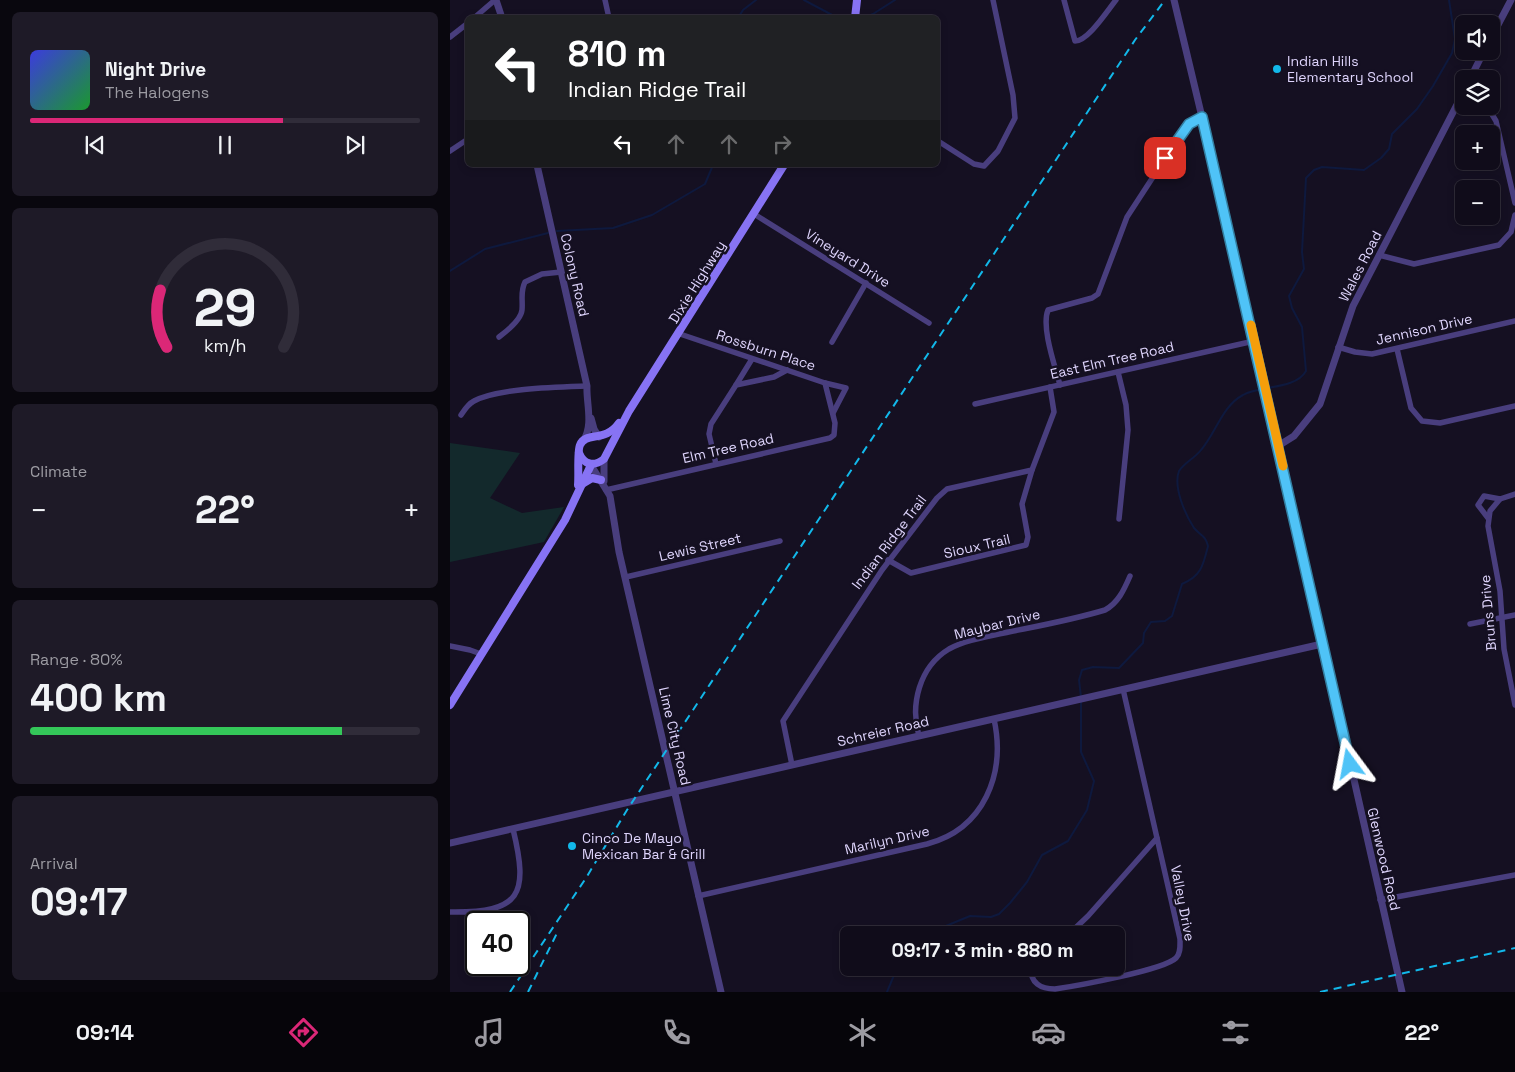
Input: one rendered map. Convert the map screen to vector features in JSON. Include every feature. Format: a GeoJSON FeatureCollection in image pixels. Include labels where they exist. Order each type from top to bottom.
{"type":"FeatureCollection","features":[{"type":"Feature","properties":{"kind":"main road"},"geometry":{"type":"LineString","coordinates":[[855,15],[857,0]]}},
{"type":"Feature","properties":{"kind":"main road","name":"Dixie Highway"},"geometry":{"type":"LineString","coordinates":[[583,440],[590,436],[599,437],[612,432],[629,411],[680,334],[783,167]]}},
{"type":"Feature","properties":{"kind":"main road","name":"Dixie Highway"},"geometry":{"type":"LineString","coordinates":[[605,457],[629,411]]}},
{"type":"Feature","properties":{"kind":"main road"},"geometry":{"type":"LineString","coordinates":[[450,705],[572,506],[591,464],[605,457],[606,445],[599,437]]}},
{"type":"Feature","properties":{"kind":"main road"},"geometry":{"type":"LineString","coordinates":[[572,506],[578,482],[579,453],[583,440]]}},
{"type":"Feature","properties":{"kind":"main road"},"geometry":{"type":"LineString","coordinates":[[579,453],[583,460],[591,464]]}},
{"type":"Feature","properties":{"kind":"main road"},"geometry":{"type":"LineString","coordinates":[[582,484],[592,478],[604,486]]}},
{"type":"Feature","properties":{"kind":"street"},"geometry":{"type":"LineString","coordinates":[[605,0],[608,15]]}},
{"type":"Feature","properties":{"kind":"street"},"geometry":{"type":"LineString","coordinates":[[940,142],[974,164],[984,166],[994,158],[1013,126],[1015,107],[993,0]]}},
{"type":"Feature","properties":{"kind":"street"},"geometry":{"type":"LineString","coordinates":[[1064,0],[1075,41],[1080,41],[1116,0]]}},
{"type":"Feature","properties":{"kind":"street","name":"Glenwood Road"},"geometry":{"type":"LineString","coordinates":[[1174,0],[1268,399],[1402,992]]}},
{"type":"Feature","properties":{"kind":"street"},"geometry":{"type":"LineString","coordinates":[[1500,21],[1511,0]]}},
{"type":"Feature","properties":{"kind":"street"},"geometry":{"type":"LineString","coordinates":[[477,15],[493,1],[500,15]]}},
{"type":"Feature","properties":{"kind":"street"},"geometry":{"type":"LineString","coordinates":[[450,37],[465,25]]}},
{"type":"Feature","properties":{"kind":"street","name":"Wales Road"},"geometry":{"type":"LineString","coordinates":[[1278,446],[1294,436],[1320,404],[1353,306],[1455,108]]}},
{"type":"Feature","properties":{"kind":"street"},"geometry":{"type":"LineString","coordinates":[[1492,115],[1496,121],[1515,203]]}},
{"type":"Feature","properties":{"kind":"street"},"geometry":{"type":"LineString","coordinates":[[1060,385],[1046,328],[1045,316],[1048,310],[1092,298],[1098,294],[1127,217],[1184,131],[1195,119],[1202,117]]}},
{"type":"Feature","properties":{"kind":"street"},"geometry":{"type":"LineString","coordinates":[[450,151],[465,141]]}},
{"type":"Feature","properties":{"kind":"street","name":"Colony Road"},"geometry":{"type":"LineString","coordinates":[[537,167],[592,407],[592,425],[599,437]]}},
{"type":"Feature","properties":{"kind":"street","name":"Vineyard Drive"},"geometry":{"type":"LineString","coordinates":[[754,214],[929,323]]}},
{"type":"Feature","properties":{"kind":"street"},"geometry":{"type":"LineString","coordinates":[[1379,255],[1414,264],[1499,245],[1511,232],[1515,215]]}},
{"type":"Feature","properties":{"kind":"street"},"geometry":{"type":"LineString","coordinates":[[499,337],[520,317],[522,310],[521,296],[525,282],[542,274],[561,272]]}},
{"type":"Feature","properties":{"kind":"street"},"geometry":{"type":"LineString","coordinates":[[832,342],[866,283]]}},
{"type":"Feature","properties":{"kind":"street","name":"Jennison Drive"},"geometry":{"type":"LineString","coordinates":[[1338,347],[1364,354],[1397,349],[1515,321]]}},
{"type":"Feature","properties":{"kind":"street","name":"Rossburn Place"},"geometry":{"type":"LineString","coordinates":[[680,334],[825,383],[846,388],[833,413]]}},
{"type":"Feature","properties":{"kind":"street","name":"East Elm Tree Road"},"geometry":{"type":"LineString","coordinates":[[975,404],[1254,341]]}},
{"type":"Feature","properties":{"kind":"street"},"geometry":{"type":"LineString","coordinates":[[1397,349],[1411,408],[1422,420],[1440,422],[1515,406]]}},
{"type":"Feature","properties":{"kind":"street"},"geometry":{"type":"LineString","coordinates":[[716,464],[709,434],[711,424],[752,359]]}},
{"type":"Feature","properties":{"kind":"street"},"geometry":{"type":"LineString","coordinates":[[736,385],[774,377],[787,370]]}},
{"type":"Feature","properties":{"kind":"street"},"geometry":{"type":"LineString","coordinates":[[1118,372],[1126,405],[1128,430],[1119,519]]}},
{"type":"Feature","properties":{"kind":"street"},"geometry":{"type":"LineString","coordinates":[[825,383],[833,413]]}},
{"type":"Feature","properties":{"kind":"street"},"geometry":{"type":"LineString","coordinates":[[1032,470],[1054,412],[1050,387]]}},
{"type":"Feature","properties":{"kind":"street"},"geometry":{"type":"LineString","coordinates":[[461,415],[467,406],[476,400],[492,396],[535,388],[587,388]]}},
{"type":"Feature","properties":{"kind":"street","name":"Colony Road"},"geometry":{"type":"LineString","coordinates":[[583,440],[588,423],[587,388]]}},
{"type":"Feature","properties":{"kind":"street","name":"Elm Tree Road"},"geometry":{"type":"LineString","coordinates":[[604,486],[716,464],[830,438],[835,431],[833,413]]}},
{"type":"Feature","properties":{"kind":"street","name":"Lime City Road"},"geometry":{"type":"LineString","coordinates":[[604,486],[603,471],[605,457]]}},
{"type":"Feature","properties":{"kind":"street","name":"Lime City Road"},"geometry":{"type":"LineString","coordinates":[[591,464],[610,496],[617,541],[721,992]]}},
{"type":"Feature","properties":{"kind":"street","name":"Indian Ridge Trail"},"geometry":{"type":"LineString","coordinates":[[792,765],[783,721],[888,560],[947,489],[1032,470]]}},
{"type":"Feature","properties":{"kind":"street","name":"Sioux Trail"},"geometry":{"type":"LineString","coordinates":[[888,560],[911,573],[1026,545],[1028,537],[1022,504],[1032,470]]}},
{"type":"Feature","properties":{"kind":"street","name":"Bruns Drive"},"geometry":{"type":"LineString","coordinates":[[1515,494],[1500,499],[1488,496],[1479,501],[1479,510],[1488,518],[1498,575],[1504,649],[1515,705]]}},
{"type":"Feature","properties":{"kind":"street"},"geometry":{"type":"LineString","coordinates":[[1488,518],[1492,507],[1500,499]]}},
{"type":"Feature","properties":{"kind":"street","name":"Lewis Street"},"geometry":{"type":"LineString","coordinates":[[626,577],[780,541]]}},
{"type":"Feature","properties":{"kind":"street","name":"Maybar Drive"},"geometry":{"type":"LineString","coordinates":[[919,736],[914,716],[918,691],[933,665],[948,650],[979,639],[1104,610],[1112,606],[1122,594],[1130,576]]}},
{"type":"Feature","properties":{"kind":"street"},"geometry":{"type":"LineString","coordinates":[[1470,624],[1515,615]]}},
{"type":"Feature","properties":{"kind":"street","name":"Schreier Road"},"geometry":{"type":"LineString","coordinates":[[450,843],[1322,644]]}},
{"type":"Feature","properties":{"kind":"street"},"geometry":{"type":"LineString","coordinates":[[450,646],[481,654]]}},
{"type":"Feature","properties":{"kind":"street","name":"Valley Drive"},"geometry":{"type":"LineString","coordinates":[[1123,689],[1180,939],[1179,955],[1176,958],[1157,967],[1125,974]]}},
{"type":"Feature","properties":{"kind":"street","name":"Marilyn Drive"},"geometry":{"type":"LineString","coordinates":[[698,896],[927,844],[950,836],[972,818],[991,786],[998,757],[994,719]]}},
{"type":"Feature","properties":{"kind":"street"},"geometry":{"type":"LineString","coordinates":[[450,912],[490,910],[502,906],[515,895],[521,876],[513,829]]}},
{"type":"Feature","properties":{"kind":"street"},"geometry":{"type":"LineString","coordinates":[[1077,926],[1157,838]]}},
{"type":"Feature","properties":{"kind":"street"},"geometry":{"type":"LineString","coordinates":[[1380,900],[1515,875]]}},
{"type":"Feature","properties":{"kind":"street","name":"Valley Drive"},"geometry":{"type":"LineString","coordinates":[[1032,976],[1036,984],[1047,989],[1115,976]]}},
{"type":"Feature","properties":{"kind":"green space"},"geometry":{"type":"Polygon","coordinates":[[[450,443],[520,453],[490,498],[522,513],[564,507],[544,542],[450,562],[450,443]]]}},
{"type":"Feature","properties":{"kind":"waterway"},"geometry":{"type":"LineString","coordinates":[[740,15],[743,10],[756,0]]}},
{"type":"Feature","properties":{"kind":"waterway"},"geometry":{"type":"LineString","coordinates":[[804,0],[832,15]]}},
{"type":"Feature","properties":{"kind":"waterway"},"geometry":{"type":"LineString","coordinates":[[870,15],[895,0]]}},
{"type":"Feature","properties":{"kind":"waterway"},"geometry":{"type":"LineString","coordinates":[[1081,697],[1079,680],[1082,670],[1093,667],[1119,668],[1143,643],[1144,633],[1151,622],[1165,621],[1172,616],[1182,584],[1193,578],[1203,565],[1208,546],[1204,538],[1194,528],[1184,508],[1178,485],[1179,471],[1201,450],[1224,413],[1236,400],[1250,392],[1294,381],[1306,371],[1302,327],[1292,308],[1289,296],[1304,269],[1302,252],[1306,178],[1314,170],[1322,167],[1364,170],[1381,158],[1389,149],[1392,134],[1417,109],[1452,53],[1455,39],[1449,0]]}},
{"type":"Feature","properties":{"kind":"waterway"},"geometry":{"type":"LineString","coordinates":[[557,231],[613,228],[652,215],[705,184],[712,167]]}},
{"type":"Feature","properties":{"kind":"waterway"},"geometry":{"type":"LineString","coordinates":[[450,271],[485,249],[548,233]]}},
{"type":"Feature","properties":{"kind":"waterway"},"geometry":{"type":"LineString","coordinates":[[946,926],[970,916],[991,917],[999,914],[1027,882],[1042,855],[1068,841],[1087,810],[1094,781],[1081,752],[1081,702]]}},
{"type":"Feature","properties":{"kind":"waterway"},"geometry":{"type":"LineString","coordinates":[[887,992],[894,976]]}},
{"type":"Feature","properties":{"kind":"railway"},"geometry":{"type":"LineString","coordinates":[[510,992],[586,878],[627,810],[1135,40],[1165,0]]}},
{"type":"Feature","properties":{"kind":"railway"},"geometry":{"type":"LineString","coordinates":[[528,992],[558,931]]}},
{"type":"Feature","properties":{"kind":"railway"},"geometry":{"type":"LineString","coordinates":[[1320,992],[1515,948]]}},
{"type":"Feature","properties":{"kind":"slow traffic"},"geometry":{"type":"LineString","coordinates":[[1251,325],[1283,466]]}},
{"type":"Feature","properties":{"kind":"place","name":"Indian Hills Elementary School"},"geometry":{"type":"Point","coordinates":[1277,69]}},
{"type":"Feature","properties":{"kind":"place","name":"Cinco De Mayo Mexican Bar & Grill"},"geometry":{"type":"Point","coordinates":[572,846]}},
{"type":"Feature","properties":{"kind":"route"},"geometry":{"type":"LineString","coordinates":[[1165,158],[1189,124],[1195,119],[1202,117],[1244,292],[1350,764]]}}]}
